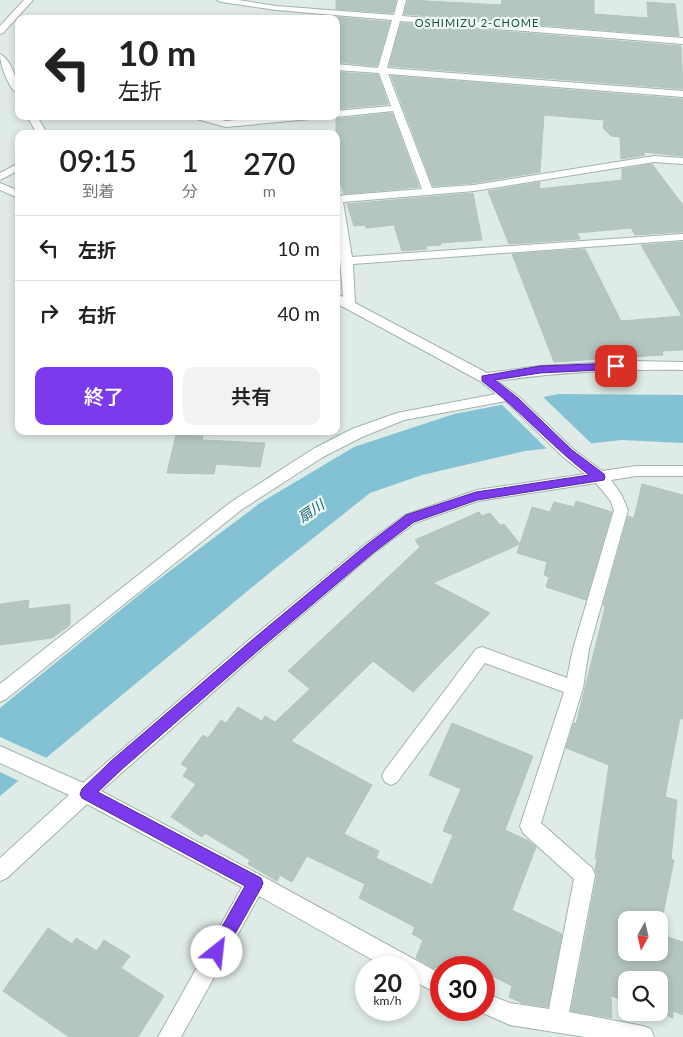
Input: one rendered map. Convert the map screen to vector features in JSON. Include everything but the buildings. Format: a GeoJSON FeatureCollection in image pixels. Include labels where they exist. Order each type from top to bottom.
{"type":"FeatureCollection","features":[{"type":"Feature","properties":{"kind":"street"},"geometry":{"type":"LineString","coordinates":[[18,15],[29,0]]}},
{"type":"Feature","properties":{"kind":"street"},"geometry":{"type":"LineString","coordinates":[[221,0],[276,8],[683,40]]}},
{"type":"Feature","properties":{"kind":"street"},"geometry":{"type":"LineString","coordinates":[[402,0],[382,70],[428,191]]}},
{"type":"Feature","properties":{"kind":"street"},"geometry":{"type":"LineString","coordinates":[[0,18],[14,20]]}},
{"type":"Feature","properties":{"kind":"street"},"geometry":{"type":"LineString","coordinates":[[0,31],[14,20]]}},
{"type":"Feature","properties":{"kind":"street"},"geometry":{"type":"LineString","coordinates":[[0,57],[15,85]]}},
{"type":"Feature","properties":{"kind":"street"},"geometry":{"type":"LineString","coordinates":[[340,67],[683,94]]}},
{"type":"Feature","properties":{"kind":"street"},"geometry":{"type":"LineString","coordinates":[[8,73],[15,75]]}},
{"type":"Feature","properties":{"kind":"street"},"geometry":{"type":"LineString","coordinates":[[340,114],[396,108]]}},
{"type":"Feature","properties":{"kind":"street"},"geometry":{"type":"LineString","coordinates":[[208,120],[226,124],[268,120]]}},
{"type":"Feature","properties":{"kind":"street"},"geometry":{"type":"LineString","coordinates":[[340,199],[474,188],[654,159],[683,161]]}},
{"type":"Feature","properties":{"kind":"street"},"geometry":{"type":"LineString","coordinates":[[0,176],[15,168]]}},
{"type":"Feature","properties":{"kind":"street"},"geometry":{"type":"LineString","coordinates":[[0,186],[15,193]]}},
{"type":"Feature","properties":{"kind":"street"},"geometry":{"type":"LineString","coordinates":[[340,218],[347,261],[349,304]]}},
{"type":"Feature","properties":{"kind":"street"},"geometry":{"type":"LineString","coordinates":[[347,261],[683,236]]}},
{"type":"Feature","properties":{"kind":"street"},"geometry":{"type":"LineString","coordinates":[[340,300],[486,378],[511,398],[568,453],[600,477],[616,498],[621,510],[581,649],[574,688],[530,826],[585,875],[557,1021]]}},
{"type":"Feature","properties":{"kind":"street"},"geometry":{"type":"LineString","coordinates":[[486,378],[540,370],[634,365],[683,366]]}},
{"type":"Feature","properties":{"kind":"street"},"geometry":{"type":"LineString","coordinates":[[0,694],[236,506],[318,453],[357,433],[402,416],[511,398]]}},
{"type":"Feature","properties":{"kind":"street"},"geometry":{"type":"LineString","coordinates":[[0,871],[87,794],[116,765],[256,644],[369,549],[410,519],[476,496],[636,471],[683,471]]}},
{"type":"Feature","properties":{"kind":"street"},"geometry":{"type":"LineString","coordinates":[[391,776],[482,654],[574,688]]}},
{"type":"Feature","properties":{"kind":"street"},"geometry":{"type":"LineString","coordinates":[[0,754],[87,794],[255,883],[386,956]]}},
{"type":"Feature","properties":{"kind":"street"},"geometry":{"type":"LineString","coordinates":[[169,1037],[255,883]]}},
{"type":"Feature","properties":{"kind":"street"},"geometry":{"type":"LineString","coordinates":[[495,1008],[510,1014],[643,1037]]}},
{"type":"Feature","properties":{"kind":"water","name":"扇川"},"geometry":{"type":"Polygon","coordinates":[[[559,394],[683,395],[683,443],[621,440],[525,451],[422,475],[370,493],[273,570],[0,796],[0,708],[150,586],[260,503],[354,447],[454,414],[559,394]]]}},
{"type":"Feature","properties":{"kind":"pier"},"geometry":{"type":"Polygon","coordinates":[[[541,395],[594,446],[549,451],[500,403],[541,395]]]}},
{"type":"Feature","properties":{"kind":"pier"},"geometry":{"type":"Polygon","coordinates":[[[0,737],[49,759],[21,782],[0,772],[0,737]]]}},
{"type":"Feature","properties":{"kind":"district","name":"OSHIMIZU 2-CHOME"},"geometry":{"type":"Point","coordinates":[477,23]}},
{"type":"Feature","properties":{"kind":"route"},"geometry":{"type":"LineString","coordinates":[[217,952],[255,883],[87,794],[116,765],[256,644],[369,549],[410,519],[476,496],[600,477],[568,453],[514,400],[486,378],[540,370],[616,366]]}}]}
